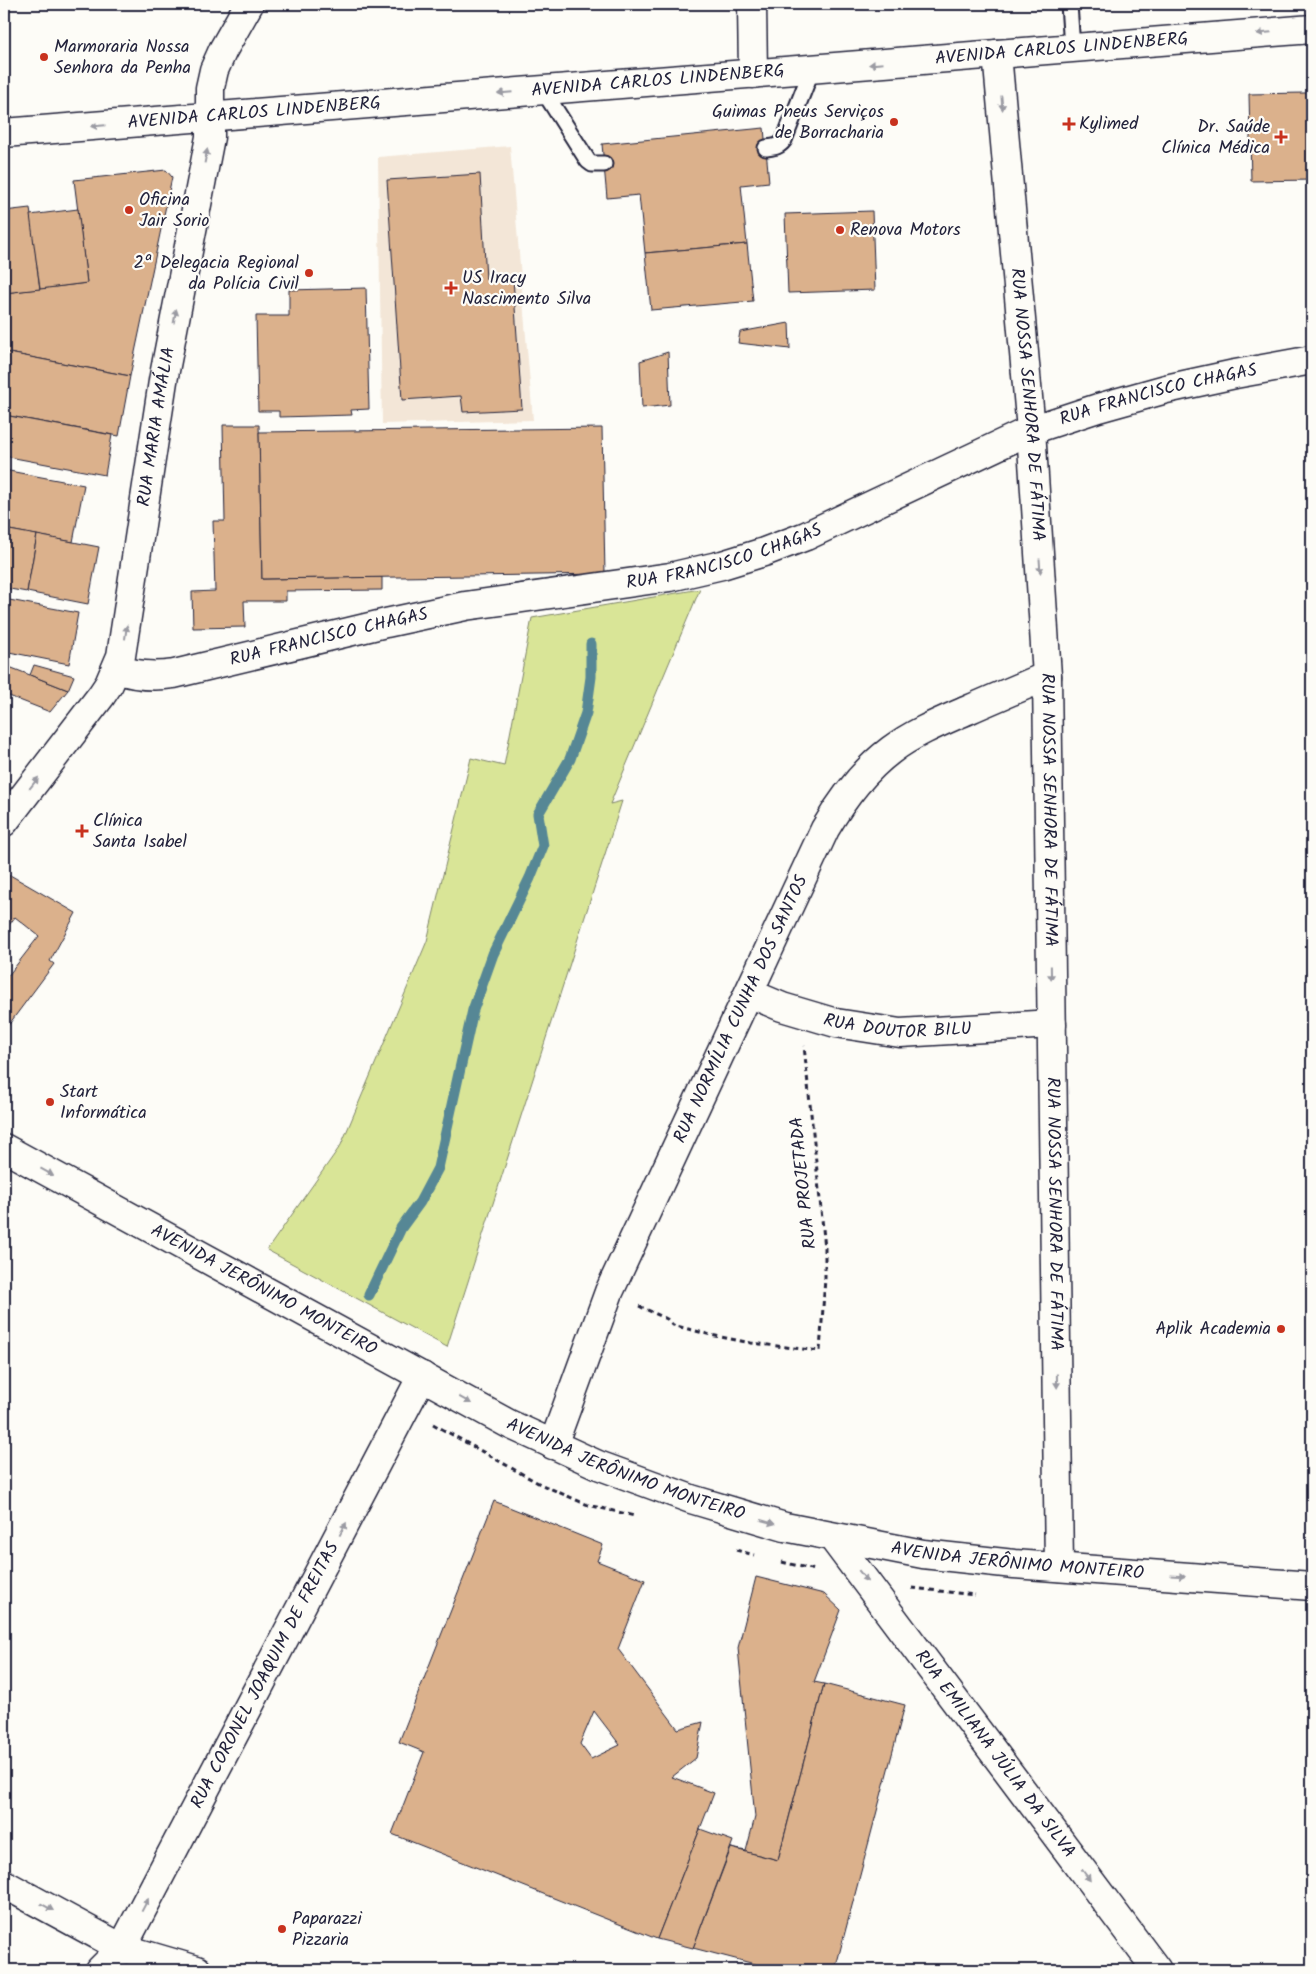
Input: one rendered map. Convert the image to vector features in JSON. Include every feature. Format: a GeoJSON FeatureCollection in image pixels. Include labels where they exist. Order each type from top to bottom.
{"type":"FeatureCollection","features":[{"type":"Feature","properties":{"kind":"street","name":"RUA MARIA AMÁLIA"},"geometry":{"type":"LineString","coordinates":[[4,822],[101,696],[116,669],[124,643],[163,381],[210,137],[210,88],[214,70],[223,50],[249,4]]}},
{"type":"Feature","properties":{"kind":"street"},"geometry":{"type":"LineString","coordinates":[[752,4],[752,74]]}},
{"type":"Feature","properties":{"kind":"street","name":"AVENIDA CARLOS LINDENBERG"},"geometry":{"type":"LineString","coordinates":[[4,133],[1312,29]]}},
{"type":"Feature","properties":{"kind":"street","name":"RUA NOSSA SENHORA DE FÁTIMA"},"geometry":{"type":"LineString","coordinates":[[997,54],[1031,430],[1047,676],[1059,1567]]}},
{"type":"Feature","properties":{"kind":"street","name":"RUA FRANCISCO CHAGAS"},"geometry":{"type":"LineString","coordinates":[[116,669],[142,675],[174,674],[465,606],[670,577],[722,565],[806,536],[1031,430],[1166,388],[1312,360]]}},
{"type":"Feature","properties":{"kind":"street","name":"RUA NORMÍLIA CUNHA DOS SANTOS"},"geometry":{"type":"LineString","coordinates":[[553,1445],[610,1292],[825,828],[838,806],[860,779],[892,750],[913,736],[936,724],[1047,676]]}},
{"type":"Feature","properties":{"kind":"street","name":"RUA DOUTOR BILU"},"geometry":{"type":"LineString","coordinates":[[749,993],[800,1013],[836,1023],[900,1033],[1052,1024]]}},
{"type":"Feature","properties":{"kind":"street","name":"AVENIDA JERÔNIMO MONTEIRO"},"geometry":{"type":"LineString","coordinates":[[4,1148],[483,1410],[553,1445],[614,1471],[691,1499],[785,1527],[833,1538],[923,1554],[996,1562],[1312,1586]]}},
{"type":"Feature","properties":{"kind":"street","name":"RUA CORONEL JOAQUIM DE FREITAS"},"geometry":{"type":"LineString","coordinates":[[100,1970],[122,1948],[422,1376]]}},
{"type":"Feature","properties":{"kind":"street","name":"RUA EMILIANA JÚLIA DA SILVA"},"geometry":{"type":"LineString","coordinates":[[833,1538],[1157,1970]]}},
{"type":"Feature","properties":{"kind":"street"},"geometry":{"type":"LineString","coordinates":[[4,1884],[122,1948],[197,1970]]}},
{"type":"Feature","properties":{"kind":"lane"},"geometry":{"type":"LineString","coordinates":[[1069,4],[1072,48]]}},
{"type":"Feature","properties":{"kind":"lane"},"geometry":{"type":"LineString","coordinates":[[766,148],[781,145],[784,140],[812,69]]}},
{"type":"Feature","properties":{"kind":"lane"},"geometry":{"type":"LineString","coordinates":[[543,90],[588,161],[592,164],[604,164]]}},
{"type":"Feature","properties":{"kind":"path","name":"RUA PROJETADA"},"geometry":{"type":"LineString","coordinates":[[610,1292],[667,1319],[673,1325],[751,1343],[820,1351],[825,1278],[824,1233],[800,1013]]}},
{"type":"Feature","properties":{"kind":"shaded area","name":"US Iracy Nascimento Silva"},"geometry":{"type":"Polygon","coordinates":[[[510,146],[533,420],[382,424],[378,157],[510,146]]]}},
{"type":"Feature","properties":{"kind":"green space"},"geometry":{"type":"Polygon","coordinates":[[[700,589],[610,804],[622,801],[447,1347],[267,1250],[341,1145],[427,941],[471,758],[504,766],[532,618],[700,589]]]}},
{"type":"Feature","properties":{"kind":"building","name":"Dr. Saúde Clínica Médica"},"geometry":{"type":"Polygon","coordinates":[[[1312,93],[1312,180],[1251,181],[1249,94],[1312,93]]]}},
{"type":"Feature","properties":{"kind":"building"},"geometry":{"type":"Polygon","coordinates":[[[764,128],[769,182],[741,185],[747,244],[645,253],[639,195],[607,198],[602,144],[764,128]]]}},
{"type":"Feature","properties":{"kind":"building"},"geometry":{"type":"Polygon","coordinates":[[[166,170],[172,177],[130,376],[4,352],[4,293],[87,283],[74,180],[166,170]]]}},
{"type":"Feature","properties":{"kind":"building","name":"US Iracy Nascimento Silva"},"geometry":{"type":"Polygon","coordinates":[[[480,174],[486,280],[513,278],[522,409],[463,412],[461,396],[402,400],[387,180],[480,174]]]}},
{"type":"Feature","properties":{"kind":"building"},"geometry":{"type":"Polygon","coordinates":[[[30,208],[40,289],[4,293],[4,211],[30,208]]]}},
{"type":"Feature","properties":{"kind":"building"},"geometry":{"type":"Polygon","coordinates":[[[78,209],[87,283],[40,289],[30,215],[78,209]]]}},
{"type":"Feature","properties":{"kind":"building"},"geometry":{"type":"Polygon","coordinates":[[[872,211],[875,290],[788,293],[785,214],[872,211]]]}},
{"type":"Feature","properties":{"kind":"building"},"geometry":{"type":"Polygon","coordinates":[[[747,244],[753,301],[651,310],[645,253],[747,244]]]}},
{"type":"Feature","properties":{"kind":"building"},"geometry":{"type":"Polygon","coordinates":[[[366,288],[369,409],[351,410],[352,415],[279,417],[279,411],[258,411],[256,316],[289,316],[289,290],[366,288]]]}},
{"type":"Feature","properties":{"kind":"building"},"geometry":{"type":"Polygon","coordinates":[[[789,323],[790,349],[738,343],[740,332],[789,323]]]}},
{"type":"Feature","properties":{"kind":"building"},"geometry":{"type":"Polygon","coordinates":[[[4,352],[130,376],[119,436],[4,415],[4,352]]]}},
{"type":"Feature","properties":{"kind":"building"},"geometry":{"type":"Polygon","coordinates":[[[668,352],[670,405],[642,408],[640,361],[668,352]]]}},
{"type":"Feature","properties":{"kind":"building"},"geometry":{"type":"Polygon","coordinates":[[[4,415],[112,435],[105,475],[4,456],[4,415]]]}},
{"type":"Feature","properties":{"kind":"building"},"geometry":{"type":"Polygon","coordinates":[[[223,425],[259,425],[262,579],[382,577],[382,590],[286,591],[286,601],[244,601],[245,627],[193,628],[192,592],[215,591],[213,521],[225,521],[223,425]]]}},
{"type":"Feature","properties":{"kind":"building"},"geometry":{"type":"Polygon","coordinates":[[[602,428],[605,574],[262,579],[259,432],[602,428]]]}},
{"type":"Feature","properties":{"kind":"building"},"geometry":{"type":"Polygon","coordinates":[[[4,470],[84,485],[73,542],[4,529],[4,470]]]}},
{"type":"Feature","properties":{"kind":"building"},"geometry":{"type":"Polygon","coordinates":[[[4,529],[37,535],[27,592],[4,588],[4,529]]]}},
{"type":"Feature","properties":{"kind":"building"},"geometry":{"type":"Polygon","coordinates":[[[37,535],[99,547],[88,604],[27,592],[37,535]]]}},
{"type":"Feature","properties":{"kind":"building"},"geometry":{"type":"Polygon","coordinates":[[[4,599],[78,613],[69,664],[4,651],[4,599]]]}},
{"type":"Feature","properties":{"kind":"building"},"geometry":{"type":"Polygon","coordinates":[[[4,665],[68,690],[50,712],[4,694],[4,665]]]}},
{"type":"Feature","properties":{"kind":"building"},"geometry":{"type":"Polygon","coordinates":[[[34,665],[74,676],[68,690],[30,675],[34,665]]]}},
{"type":"Feature","properties":{"kind":"building"},"geometry":{"type":"Polygon","coordinates":[[[10,875],[76,913],[50,961],[54,964],[4,1031],[4,981],[39,936],[15,917],[4,932],[4,884],[10,875]]]}},
{"type":"Feature","properties":{"kind":"building"},"geometry":{"type":"Polygon","coordinates":[[[494,1501],[603,1545],[597,1561],[645,1580],[618,1649],[678,1729],[703,1722],[696,1758],[672,1777],[714,1793],[657,1939],[392,1834],[424,1752],[399,1742],[494,1501]],[[594,1711],[580,1744],[591,1759],[620,1745],[594,1711]]]}},
{"type":"Feature","properties":{"kind":"building"},"geometry":{"type":"Polygon","coordinates":[[[756,1577],[824,1594],[841,1610],[814,1682],[824,1684],[778,1860],[731,1848],[746,1851],[755,1817],[738,1648],[756,1577]]]}},
{"type":"Feature","properties":{"kind":"building"},"geometry":{"type":"Polygon","coordinates":[[[824,1684],[905,1705],[835,1970],[778,1970],[693,1948],[731,1848],[778,1860],[824,1684]]]}},
{"type":"Feature","properties":{"kind":"building"},"geometry":{"type":"Polygon","coordinates":[[[700,1829],[733,1841],[693,1948],[657,1939],[700,1829]]]}},
{"type":"Feature","properties":{"kind":"waterway"},"geometry":{"type":"LineString","coordinates":[[369,1295],[401,1228],[420,1202],[438,1168],[473,1010],[493,954],[530,878],[543,846],[538,814],[570,759],[586,713],[591,677],[591,644]]}},
{"type":"Feature","properties":{"kind":"place","name":"Marmoraria Nossa Senhora da Penha"},"geometry":{"type":"Point","coordinates":[44,57]}},
{"type":"Feature","properties":{"kind":"place","name":"Guimas Pneus Serviços de Borracharia"},"geometry":{"type":"Point","coordinates":[894,122]}},
{"type":"Feature","properties":{"kind":"place","name":"Kylimed"},"geometry":{"type":"Point","coordinates":[1069,124]}},
{"type":"Feature","properties":{"kind":"place","name":"Dr. Saúde Clínica Médica"},"geometry":{"type":"Point","coordinates":[1281,137]}},
{"type":"Feature","properties":{"kind":"place","name":"Oficina Jair Sorio"},"geometry":{"type":"Point","coordinates":[129,210]}},
{"type":"Feature","properties":{"kind":"place","name":"Renova Motors"},"geometry":{"type":"Point","coordinates":[840,230]}},
{"type":"Feature","properties":{"kind":"place","name":"2ª Delegacia Regional da Polícia Civil"},"geometry":{"type":"Point","coordinates":[309,273]}},
{"type":"Feature","properties":{"kind":"place","name":"US Iracy Nascimento Silva"},"geometry":{"type":"Point","coordinates":[451,288]}},
{"type":"Feature","properties":{"kind":"place","name":"Clínica Santa Isabel"},"geometry":{"type":"Point","coordinates":[82,831]}},
{"type":"Feature","properties":{"kind":"place","name":"Start Informática"},"geometry":{"type":"Point","coordinates":[50,1102]}},
{"type":"Feature","properties":{"kind":"place","name":"Aplik Academia"},"geometry":{"type":"Point","coordinates":[1281,1329]}},
{"type":"Feature","properties":{"kind":"place","name":"Paparazzi Pizzaria"},"geometry":{"type":"Point","coordinates":[282,1929]}}]}
